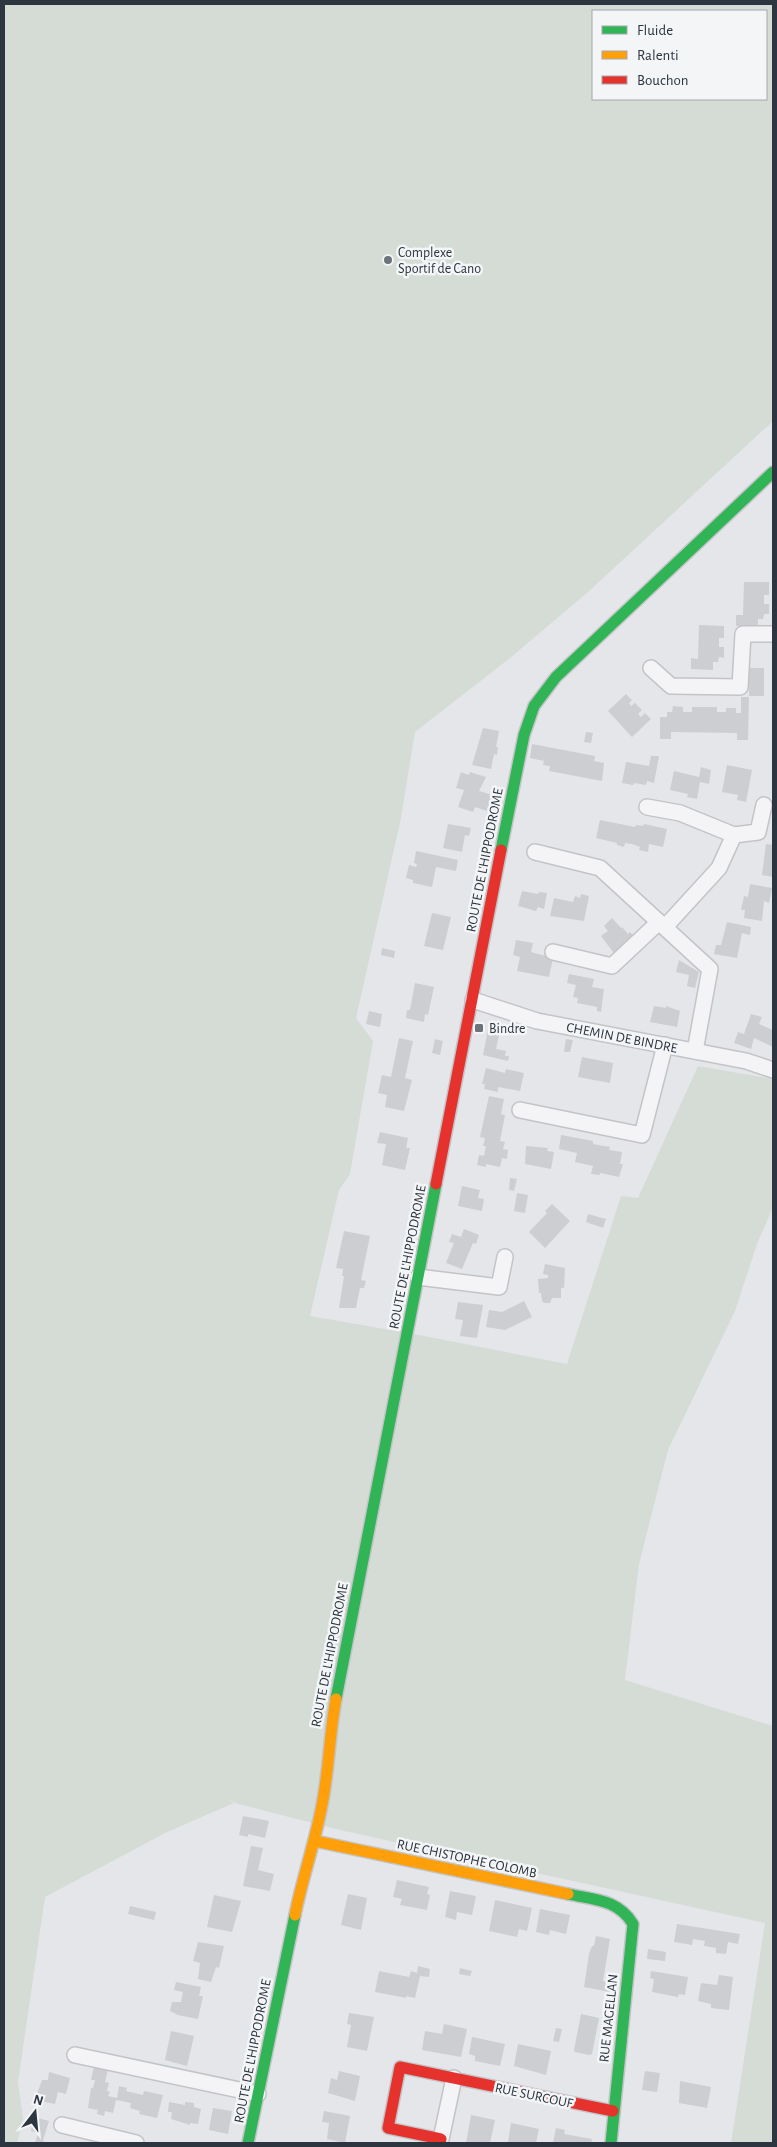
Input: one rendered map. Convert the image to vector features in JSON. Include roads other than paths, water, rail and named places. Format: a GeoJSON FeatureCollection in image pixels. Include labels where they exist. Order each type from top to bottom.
{"type":"FeatureCollection","features":[{"type":"Feature","properties":{"kind":"main road","name":"ROUTE DE L'HIPPODROME"},"geometry":{"type":"LineString","coordinates":[[248,2143],[299,1893],[315,1841],[326,1785],[330,1729],[524,735],[534,706],[556,677],[773,472]]}},
{"type":"Feature","properties":{"kind":"main road","name":"RUE CHISTOPHE COLOMB"},"geometry":{"type":"LineString","coordinates":[[315,1841],[614,1904]]}},
{"type":"Feature","properties":{"kind":"main road","name":"RUE MAGELLAN"},"geometry":{"type":"LineString","coordinates":[[611,2143],[633,1924],[626,1912],[614,1904]]}},
{"type":"Feature","properties":{"kind":"main road","name":"RUE SURCOUF"},"geometry":{"type":"LineString","coordinates":[[441,2141],[388,2128],[400,2067],[613,2111]]}},
{"type":"Feature","properties":{"kind":"street"},"geometry":{"type":"LineString","coordinates":[[651,668],[671,686],[740,687],[743,634],[773,634]]}},
{"type":"Feature","properties":{"kind":"street"},"geometry":{"type":"LineString","coordinates":[[647,807],[680,813],[734,835],[758,832],[764,805]]}},
{"type":"Feature","properties":{"kind":"street"},"geometry":{"type":"LineString","coordinates":[[553,952],[612,966],[662,924],[718,868],[734,835]]}},
{"type":"Feature","properties":{"kind":"street"},"geometry":{"type":"LineString","coordinates":[[535,852],[600,868],[710,969],[695,1051]]}},
{"type":"Feature","properties":{"kind":"street","name":"CHEMIN DE BINDRE"},"geometry":{"type":"LineString","coordinates":[[473,1000],[537,1021],[746,1061],[773,1070]]}},
{"type":"Feature","properties":{"kind":"street"},"geometry":{"type":"LineString","coordinates":[[520,1110],[642,1135],[665,1045]]}},
{"type":"Feature","properties":{"kind":"street"},"geometry":{"type":"LineString","coordinates":[[418,1277],[499,1287],[505,1257]]}},
{"type":"Feature","properties":{"kind":"street"},"geometry":{"type":"LineString","coordinates":[[75,2055],[258,2094]]}},
{"type":"Feature","properties":{"kind":"street","name":"RUE SURCOUF"},"geometry":{"type":"LineString","coordinates":[[441,2141],[454,2078]]}},
{"type":"Feature","properties":{"kind":"street"},"geometry":{"type":"LineString","coordinates":[[62,2125],[136,2143]]}},
{"type":"Feature","properties":{"kind":"place","name":"Complexe Sportif de Cano"},"geometry":{"type":"Point","coordinates":[388,260]}},
{"type":"Feature","properties":{"kind":"place","name":"Bindre"},"geometry":{"type":"Point","coordinates":[479,1028]}}]}
